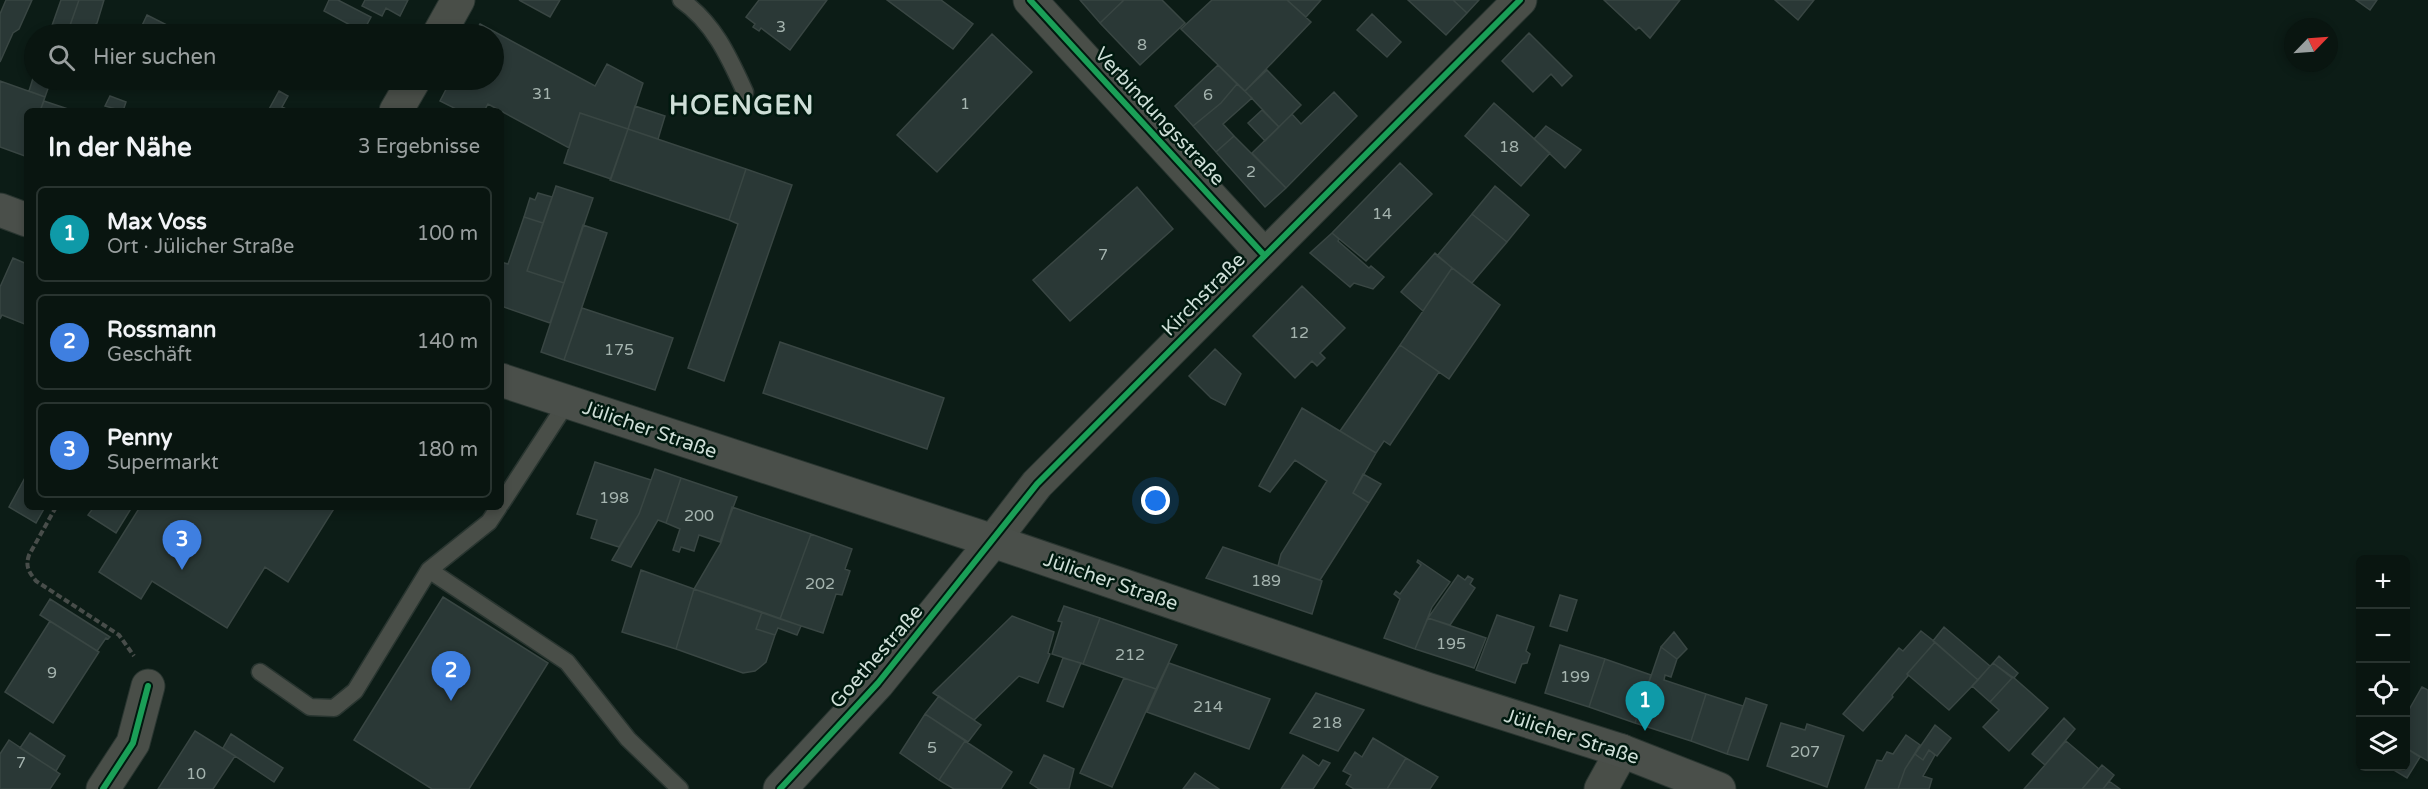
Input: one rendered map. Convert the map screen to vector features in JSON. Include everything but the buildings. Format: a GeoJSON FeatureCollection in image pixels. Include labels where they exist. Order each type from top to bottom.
{"type":"FeatureCollection","features":[{"type":"Feature","properties":{"kind":"main road"},"geometry":{"type":"LineString","coordinates":[[0,210],[24,219]]}},
{"type":"Feature","properties":{"kind":"main road","name":"Jülicher Straße"},"geometry":{"type":"LineString","coordinates":[[504,381],[993,541],[1427,689],[1622,751],[1719,789]]}},
{"type":"Feature","properties":{"kind":"main road","name":"Goethestraße"},"geometry":{"type":"LineString","coordinates":[[780,789],[878,683],[993,541]]}},
{"type":"Feature","properties":{"kind":"street"},"geometry":{"type":"LineString","coordinates":[[445,24],[458,0]]}},
{"type":"Feature","properties":{"kind":"street","name":"Verbindungsstraße"},"geometry":{"type":"LineString","coordinates":[[1030,0],[1264,255]]}},
{"type":"Feature","properties":{"kind":"street","name":"Kirchstraße"},"geometry":{"type":"LineString","coordinates":[[993,541],[1037,484],[1520,0]]}},
{"type":"Feature","properties":{"kind":"street"},"geometry":{"type":"LineString","coordinates":[[398,108],[408,90]]}},
{"type":"Feature","properties":{"kind":"street"},"geometry":{"type":"LineString","coordinates":[[103,789],[133,743],[148,686]]}},
{"type":"Feature","properties":{"kind":"street"},"geometry":{"type":"LineString","coordinates":[[1601,789],[1622,751]]}},
{"type":"Feature","properties":{"kind":"lane"},"geometry":{"type":"LineString","coordinates":[[681,0],[695,10],[723,44],[745,92]]}},
{"type":"Feature","properties":{"kind":"lane"},"geometry":{"type":"LineString","coordinates":[[504,500],[568,401]]}},
{"type":"Feature","properties":{"kind":"lane"},"geometry":{"type":"LineString","coordinates":[[260,672],[310,707],[334,708],[355,691],[429,570],[489,522],[497,510]]}},
{"type":"Feature","properties":{"kind":"lane"},"geometry":{"type":"LineString","coordinates":[[429,570],[567,662],[628,740],[680,789]]}},
{"type":"Feature","properties":{"kind":"path"},"geometry":{"type":"LineString","coordinates":[[54,510],[29,555],[28,571],[36,581],[119,635],[137,661],[148,686]]}},
{"type":"Feature","properties":{"kind":"cycle path"},"geometry":{"type":"LineString","coordinates":[[1030,0],[1264,255]]}},
{"type":"Feature","properties":{"kind":"cycle path"},"geometry":{"type":"LineString","coordinates":[[780,789],[878,683],[1037,484],[1520,0]]}},
{"type":"Feature","properties":{"kind":"cycle path"},"geometry":{"type":"LineString","coordinates":[[103,789],[133,743],[148,686]]}},
{"type":"Feature","properties":{"kind":"place","name":"Penny"},"geometry":{"type":"Point","coordinates":[182,570]}},
{"type":"Feature","properties":{"kind":"place","name":"Rossmann"},"geometry":{"type":"Point","coordinates":[451,701]}},
{"type":"Feature","properties":{"kind":"place","name":"Max Voss"},"geometry":{"type":"Point","coordinates":[1645,731]}},
{"type":"Feature","properties":{"kind":"district","name":"HOENGEN"},"geometry":{"type":"Point","coordinates":[742,105]}}]}
